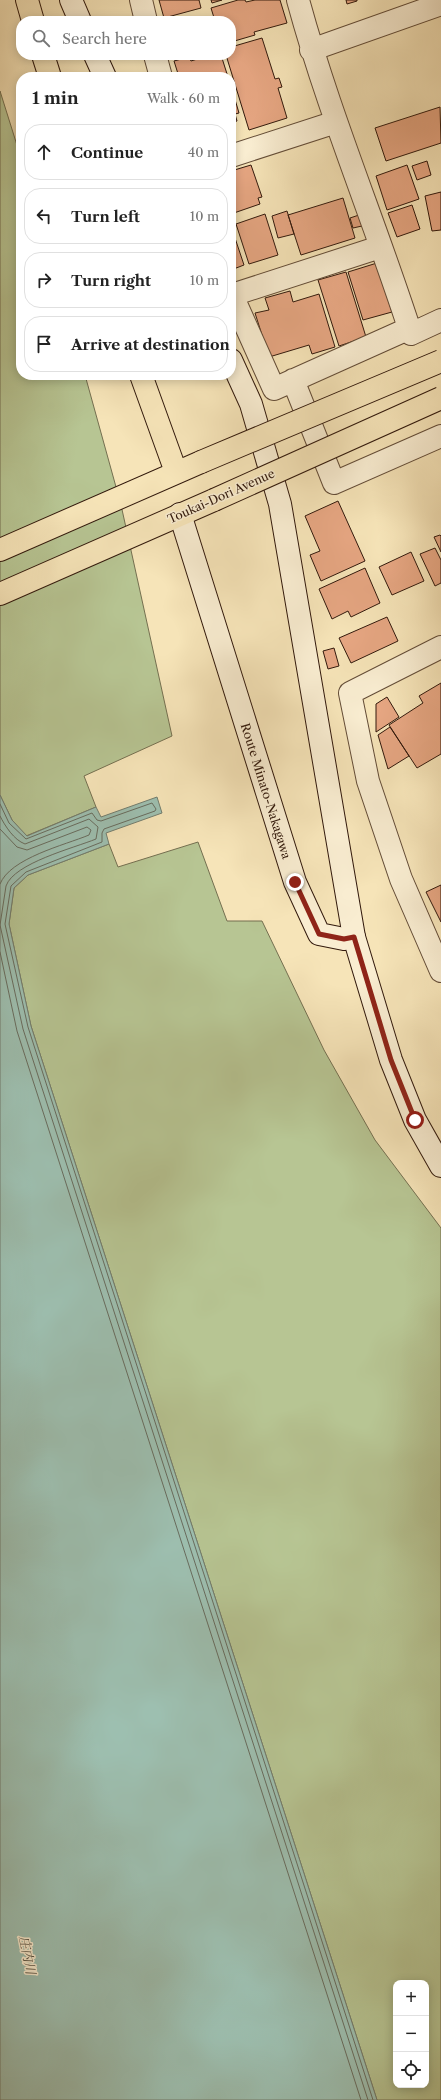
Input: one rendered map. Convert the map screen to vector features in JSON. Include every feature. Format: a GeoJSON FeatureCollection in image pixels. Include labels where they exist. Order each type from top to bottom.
{"type":"FeatureCollection","features":[{"type":"Feature","properties":{"kind":"main road"},"geometry":{"type":"LineString","coordinates":[[27,0],[32,16]]}},
{"type":"Feature","properties":{"kind":"main road"},"geometry":{"type":"LineString","coordinates":[[45,60],[48,72]]}},
{"type":"Feature","properties":{"kind":"main road"},"geometry":{"type":"LineString","coordinates":[[0,550],[176,472],[441,361]]}},
{"type":"Feature","properties":{"kind":"main road"},"geometry":{"type":"LineString","coordinates":[[143,380],[176,472]]}},
{"type":"Feature","properties":{"kind":"main road","name":"Toukai-Dori Avenue"},"geometry":{"type":"LineString","coordinates":[[0,594],[441,398]]}},
{"type":"Feature","properties":{"kind":"street"},"geometry":{"type":"LineString","coordinates":[[71,0],[78,16]]}},
{"type":"Feature","properties":{"kind":"street"},"geometry":{"type":"LineString","coordinates":[[141,0],[145,16]]}},
{"type":"Feature","properties":{"kind":"street"},"geometry":{"type":"LineString","coordinates":[[298,0],[311,50],[411,334],[441,320]]}},
{"type":"Feature","properties":{"kind":"street"},"geometry":{"type":"LineString","coordinates":[[311,50],[441,4]]}},
{"type":"Feature","properties":{"kind":"street"},"geometry":{"type":"LineString","coordinates":[[97,60],[103,72]]}},
{"type":"Feature","properties":{"kind":"street"},"geometry":{"type":"LineString","coordinates":[[156,60],[160,72]]}},
{"type":"Feature","properties":{"kind":"street"},"geometry":{"type":"LineString","coordinates":[[236,154],[336,122]]}},
{"type":"Feature","properties":{"kind":"street"},"geometry":{"type":"LineString","coordinates":[[236,294],[380,247]]}},
{"type":"Feature","properties":{"kind":"street"},"geometry":{"type":"LineString","coordinates":[[236,304],[274,389],[410,328]]}},
{"type":"Feature","properties":{"kind":"street"},"geometry":{"type":"LineString","coordinates":[[236,372],[250,404],[280,504],[354,937],[391,1060],[415,1120],[441,1166]]}},
{"type":"Feature","properties":{"kind":"street"},"geometry":{"type":"LineString","coordinates":[[293,380],[334,483],[441,436]]}},
{"type":"Feature","properties":{"kind":"street","name":"Route Minato-Nakagawa"},"geometry":{"type":"LineString","coordinates":[[172,518],[295,882],[319,934],[344,939],[354,937]]}},
{"type":"Feature","properties":{"kind":"street"},"geometry":{"type":"LineString","coordinates":[[441,647],[350,693],[368,781],[401,879],[441,971]]}},
{"type":"Feature","properties":{"kind":"green space"},"geometry":{"type":"Polygon","coordinates":[[[0,91],[16,142],[16,380],[86,380],[121,505],[172,736],[84,776],[96,807],[26,836],[12,820],[0,795],[0,91]]]}},
{"type":"Feature","properties":{"kind":"green space"},"geometry":{"type":"Polygon","coordinates":[[[198,842],[227,921],[262,921],[324,1050],[375,1140],[441,1228],[441,2100],[377,2100],[31,1026],[9,924],[14,888],[28,875],[109,844],[118,867],[198,842]]]}},
{"type":"Feature","properties":{"kind":"water","name":"庄内川"},"geometry":{"type":"Polygon","coordinates":[[[0,795],[12,820],[27,836],[96,807],[101,817],[157,797],[162,813],[106,833],[109,844],[28,875],[14,888],[9,924],[31,1026],[377,2100],[0,2100],[0,795]]]}},
{"type":"Feature","properties":{"kind":"building"},"geometry":{"type":"Polygon","coordinates":[[[159,0],[199,0],[201,8],[171,16],[163,16],[159,0]]]}},
{"type":"Feature","properties":{"kind":"building"},"geometry":{"type":"Polygon","coordinates":[[[211,0],[222,0],[212,3],[211,0]]]}},
{"type":"Feature","properties":{"kind":"building"},"geometry":{"type":"Polygon","coordinates":[[[238,0],[245,0],[246,2],[255,0],[280,0],[287,23],[254,32],[255,35],[236,41],[236,16],[213,16],[211,8],[238,0]]]}},
{"type":"Feature","properties":{"kind":"building"},"geometry":{"type":"Polygon","coordinates":[[[346,0],[357,0],[357,1],[347,4],[346,0]]]}},
{"type":"Feature","properties":{"kind":"building"},"geometry":{"type":"Polygon","coordinates":[[[262,38],[275,79],[279,78],[282,87],[278,88],[287,118],[249,130],[236,88],[236,72],[231,72],[228,60],[236,60],[236,46],[262,38]]]}},
{"type":"Feature","properties":{"kind":"building"},"geometry":{"type":"Polygon","coordinates":[[[223,60],[226,72],[177,72],[174,61],[223,60]]]}},
{"type":"Feature","properties":{"kind":"building"},"geometry":{"type":"Polygon","coordinates":[[[236,103],[239,113],[236,114],[236,103]]]}},
{"type":"Feature","properties":{"kind":"building"},"geometry":{"type":"Polygon","coordinates":[[[440,107],[441,143],[386,161],[375,128],[440,107]]]}},
{"type":"Feature","properties":{"kind":"building"},"geometry":{"type":"Polygon","coordinates":[[[427,161],[431,175],[417,180],[412,166],[427,161]]]}},
{"type":"Feature","properties":{"kind":"building"},"geometry":{"type":"Polygon","coordinates":[[[251,165],[262,197],[258,198],[260,204],[236,212],[236,170],[251,165]]]}},
{"type":"Feature","properties":{"kind":"building"},"geometry":{"type":"Polygon","coordinates":[[[407,165],[419,199],[387,210],[376,176],[407,165]]]}},
{"type":"Feature","properties":{"kind":"building"},"geometry":{"type":"Polygon","coordinates":[[[441,192],[441,230],[432,231],[425,196],[441,192]]]}},
{"type":"Feature","properties":{"kind":"building"},"geometry":{"type":"Polygon","coordinates":[[[343,198],[355,238],[301,255],[288,215],[343,198]]]}},
{"type":"Feature","properties":{"kind":"building"},"geometry":{"type":"Polygon","coordinates":[[[412,205],[420,229],[397,237],[388,213],[412,205]]]}},
{"type":"Feature","properties":{"kind":"building"},"geometry":{"type":"Polygon","coordinates":[[[287,211],[294,234],[278,238],[272,216],[287,211]]]}},
{"type":"Feature","properties":{"kind":"building"},"geometry":{"type":"Polygon","coordinates":[[[265,214],[278,255],[249,264],[236,224],[265,214]]]}},
{"type":"Feature","properties":{"kind":"building"},"geometry":{"type":"Polygon","coordinates":[[[359,215],[362,226],[353,228],[350,218],[359,215]]]}},
{"type":"Feature","properties":{"kind":"building"},"geometry":{"type":"Polygon","coordinates":[[[236,241],[244,265],[236,268],[236,241]]]}},
{"type":"Feature","properties":{"kind":"building"},"geometry":{"type":"Polygon","coordinates":[[[377,263],[392,312],[363,320],[348,272],[377,263]]]}},
{"type":"Feature","properties":{"kind":"building"},"geometry":{"type":"Polygon","coordinates":[[[346,272],[366,337],[339,346],[318,280],[346,272]]]}},
{"type":"Feature","properties":{"kind":"building"},"geometry":{"type":"Polygon","coordinates":[[[290,291],[293,302],[319,294],[335,347],[312,354],[309,345],[269,357],[255,313],[269,310],[265,298],[290,291]]]}},
{"type":"Feature","properties":{"kind":"building"},"geometry":{"type":"Polygon","coordinates":[[[338,501],[365,561],[321,581],[310,555],[320,551],[305,516],[338,501]]]}},
{"type":"Feature","properties":{"kind":"building"},"geometry":{"type":"Polygon","coordinates":[[[441,536],[441,552],[434,537],[441,536]]]}},
{"type":"Feature","properties":{"kind":"building"},"geometry":{"type":"Polygon","coordinates":[[[435,548],[441,560],[441,583],[435,586],[420,554],[435,548]]]}},
{"type":"Feature","properties":{"kind":"building"},"geometry":{"type":"Polygon","coordinates":[[[411,552],[424,581],[392,595],[379,567],[411,552]]]}},
{"type":"Feature","properties":{"kind":"building"},"geometry":{"type":"Polygon","coordinates":[[[365,568],[380,603],[351,617],[348,611],[332,619],[319,589],[365,568]]]}},
{"type":"Feature","properties":{"kind":"building"},"geometry":{"type":"Polygon","coordinates":[[[387,617],[398,641],[351,663],[339,638],[387,617]]]}},
{"type":"Feature","properties":{"kind":"building"},"geometry":{"type":"Polygon","coordinates":[[[334,648],[339,666],[328,669],[323,651],[334,648]]]}},
{"type":"Feature","properties":{"kind":"building"},"geometry":{"type":"Polygon","coordinates":[[[441,683],[441,754],[417,768],[389,725],[423,703],[419,696],[441,683]]]}},
{"type":"Feature","properties":{"kind":"building"},"geometry":{"type":"Polygon","coordinates":[[[387,697],[399,717],[376,732],[376,704],[387,697]]]}},
{"type":"Feature","properties":{"kind":"building"},"geometry":{"type":"Polygon","coordinates":[[[390,727],[409,756],[388,769],[378,735],[390,727]]]}},
{"type":"Feature","properties":{"kind":"building"},"geometry":{"type":"Polygon","coordinates":[[[441,885],[441,922],[426,892],[441,885]]]}},
{"type":"Feature","properties":{"kind":"route"},"geometry":{"type":"LineString","coordinates":[[295,882],[319,934],[344,939],[354,937],[391,1060],[415,1120]]}}]}
